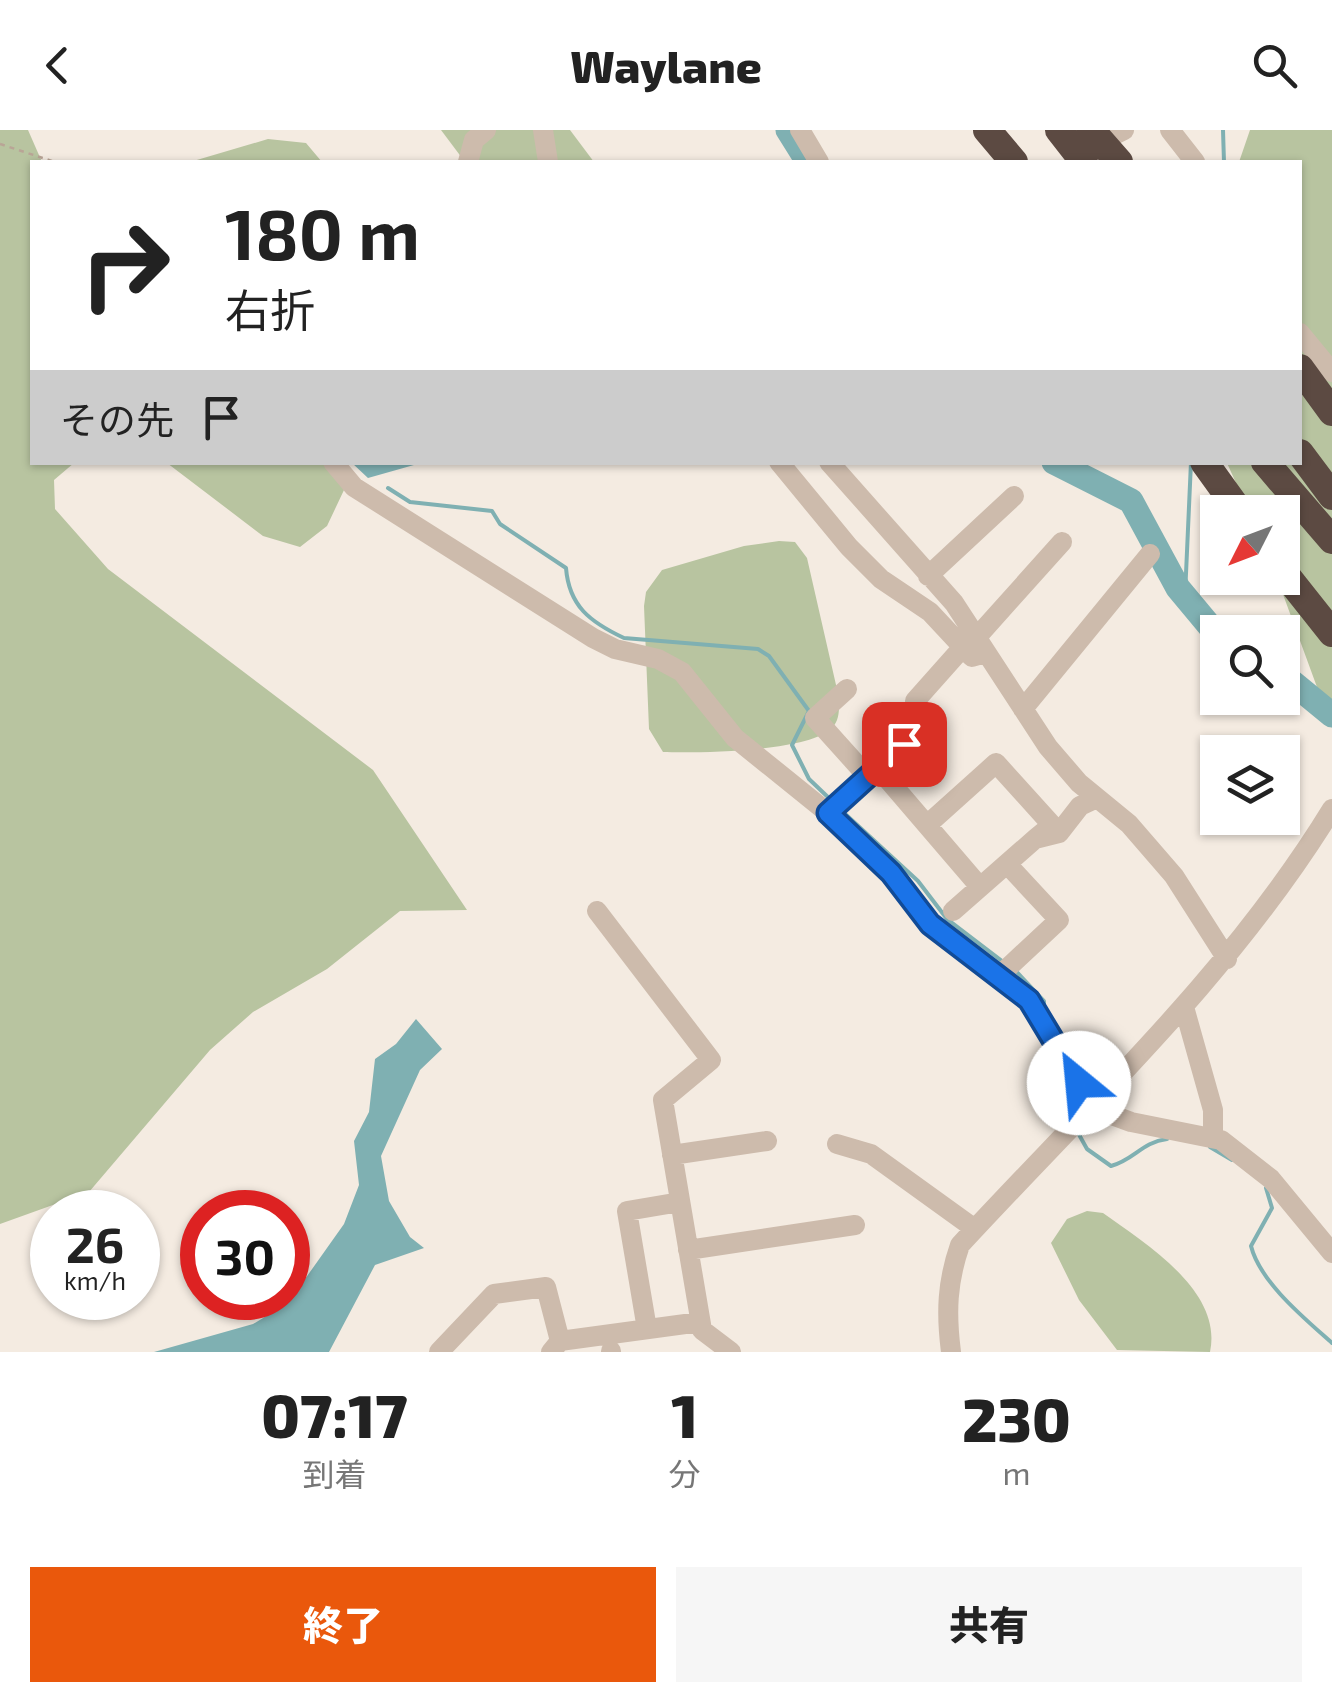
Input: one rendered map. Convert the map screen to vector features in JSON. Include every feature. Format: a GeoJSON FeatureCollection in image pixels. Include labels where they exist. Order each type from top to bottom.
{"type":"FeatureCollection","features":[{"type":"Feature","properties":{"kind":"highway"},"geometry":{"type":"LineString","coordinates":[[972,130],[993,160]]}},
{"type":"Feature","properties":{"kind":"highway"},"geometry":{"type":"LineString","coordinates":[[987,130],[1012,160]]}},
{"type":"Feature","properties":{"kind":"highway"},"geometry":{"type":"LineString","coordinates":[[1060,130],[1072,160]]}},
{"type":"Feature","properties":{"kind":"highway"},"geometry":{"type":"LineString","coordinates":[[1302,371],[1332,412]]}},
{"type":"Feature","properties":{"kind":"highway"},"geometry":{"type":"LineString","coordinates":[[1302,456],[1332,496]]}},
{"type":"Feature","properties":{"kind":"highway"},"geometry":{"type":"LineString","coordinates":[[1206,465],[1228,495]]}},
{"type":"Feature","properties":{"kind":"highway"},"geometry":{"type":"LineString","coordinates":[[1268,465],[1332,540]]}},
{"type":"Feature","properties":{"kind":"highway"},"geometry":{"type":"LineString","coordinates":[[1300,593],[1332,633]]}},
{"type":"Feature","properties":{"kind":"street"},"geometry":{"type":"LineString","coordinates":[[469,160],[474,140],[486,130]]}},
{"type":"Feature","properties":{"kind":"street"},"geometry":{"type":"LineString","coordinates":[[543,130],[548,160]]}},
{"type":"Feature","properties":{"kind":"street"},"geometry":{"type":"LineString","coordinates":[[800,130],[818,160]]}},
{"type":"Feature","properties":{"kind":"street"},"geometry":{"type":"LineString","coordinates":[[1170,130],[1193,160]]}},
{"type":"Feature","properties":{"kind":"street"},"geometry":{"type":"LineString","coordinates":[[1302,335],[1332,372]]}},
{"type":"Feature","properties":{"kind":"street"},"geometry":{"type":"LineString","coordinates":[[336,465],[368,497],[579,630],[615,649],[658,659],[682,672],[735,738],[828,813],[891,873],[930,924],[1029,1000],[1093,1108],[1131,1122],[1213,1138],[1271,1179],[1332,1253]]}},
{"type":"Feature","properties":{"kind":"street"},"geometry":{"type":"LineString","coordinates":[[781,465],[849,547],[881,579],[975,646]]}},
{"type":"Feature","properties":{"kind":"street"},"geometry":{"type":"LineString","coordinates":[[834,465],[954,603],[975,646],[1048,747],[1097,798],[1129,824],[1174,876],[1227,959]]}},
{"type":"Feature","properties":{"kind":"street"},"geometry":{"type":"LineString","coordinates":[[928,576],[1014,496]]}},
{"type":"Feature","properties":{"kind":"street"},"geometry":{"type":"LineString","coordinates":[[915,701],[975,646],[1062,542]]}},
{"type":"Feature","properties":{"kind":"street"},"geometry":{"type":"LineString","coordinates":[[1024,709],[1150,554]]}},
{"type":"Feature","properties":{"kind":"street"},"geometry":{"type":"LineString","coordinates":[[847,689],[815,718],[927,825],[980,887]]}},
{"type":"Feature","properties":{"kind":"street"},"geometry":{"type":"LineString","coordinates":[[828,813],[931,720]]}},
{"type":"Feature","properties":{"kind":"street"},"geometry":{"type":"LineString","coordinates":[[927,825],[996,763],[1052,824],[953,911]]}},
{"type":"Feature","properties":{"kind":"street"},"geometry":{"type":"LineString","coordinates":[[1034,839],[1059,832],[1080,806],[1097,798]]}},
{"type":"Feature","properties":{"kind":"street"},"geometry":{"type":"LineString","coordinates":[[951,1352],[946,1312],[951,1272],[960,1244],[1093,1108],[1227,959],[1332,810]]}},
{"type":"Feature","properties":{"kind":"street"},"geometry":{"type":"LineString","coordinates":[[999,976],[1059,920],[1007,864]]}},
{"type":"Feature","properties":{"kind":"street"},"geometry":{"type":"LineString","coordinates":[[598,911],[711,1060],[664,1100],[702,1330],[731,1352]]}},
{"type":"Feature","properties":{"kind":"street"},"geometry":{"type":"LineString","coordinates":[[1184,1007],[1213,1110],[1213,1138]]}},
{"type":"Feature","properties":{"kind":"street"},"geometry":{"type":"LineString","coordinates":[[672,1155],[767,1141]]}},
{"type":"Feature","properties":{"kind":"street"},"geometry":{"type":"LineString","coordinates":[[837,1144],[870,1154],[975,1229]]}},
{"type":"Feature","properties":{"kind":"street"},"geometry":{"type":"LineString","coordinates":[[647,1329],[627,1211],[680,1202]]}},
{"type":"Feature","properties":{"kind":"street"},"geometry":{"type":"LineString","coordinates":[[688,1250],[855,1224]]}},
{"type":"Feature","properties":{"kind":"street"},"geometry":{"type":"LineString","coordinates":[[439,1352],[494,1294],[546,1287],[556,1347],[700,1322]]}},
{"type":"Feature","properties":{"kind":"path"},"geometry":{"type":"LineString","coordinates":[[0,144],[50,160]]}},
{"type":"Feature","properties":{"kind":"green space"},"geometry":{"type":"Polygon","coordinates":[[[0,130],[28,130],[41,160],[30,160],[30,465],[72,465],[54,480],[55,509],[108,569],[373,770],[467,910],[400,911],[327,969],[253,1012],[210,1050],[91,1190],[30,1190],[30,1213],[0,1224],[0,130]]]}},
{"type":"Feature","properties":{"kind":"green space"},"geometry":{"type":"Polygon","coordinates":[[[441,130],[570,130],[592,160],[464,160],[441,130]]]}},
{"type":"Feature","properties":{"kind":"green space"},"geometry":{"type":"Polygon","coordinates":[[[1250,130],[1332,130],[1332,728],[1300,641],[1300,615],[1291,615],[1283,595],[1300,595],[1300,495],[1241,495],[1228,465],[1302,465],[1302,160],[1240,160],[1250,130]]]}},
{"type":"Feature","properties":{"kind":"green space"},"geometry":{"type":"Polygon","coordinates":[[[268,139],[306,143],[320,160],[197,160],[268,139]]]}},
{"type":"Feature","properties":{"kind":"green space"},"geometry":{"type":"Polygon","coordinates":[[[170,465],[334,465],[344,490],[327,526],[300,547],[263,536],[170,465]]]}},
{"type":"Feature","properties":{"kind":"green space"},"geometry":{"type":"Polygon","coordinates":[[[795,542],[807,558],[839,698],[836,721],[820,736],[801,742],[726,751],[663,752],[649,729],[646,592],[662,570],[744,546],[795,542]]]}},
{"type":"Feature","properties":{"kind":"green space"},"geometry":{"type":"Polygon","coordinates":[[[1087,1211],[1103,1213],[1178,1271],[1205,1309],[1211,1330],[1210,1352],[1117,1350],[1079,1300],[1051,1243],[1067,1219],[1087,1211]]]}},
{"type":"Feature","properties":{"kind":"water"},"geometry":{"type":"Polygon","coordinates":[[[354,465],[414,465],[368,478],[354,465]]]}},
{"type":"Feature","properties":{"kind":"water"},"geometry":{"type":"Polygon","coordinates":[[[416,1019],[442,1049],[420,1070],[381,1156],[389,1201],[410,1237],[424,1248],[375,1265],[329,1352],[154,1352],[260,1320],[310,1320],[310,1272],[344,1224],[359,1185],[354,1141],[369,1112],[375,1059],[396,1044],[416,1019]]]}},
{"type":"Feature","properties":{"kind":"waterway"},"geometry":{"type":"LineString","coordinates":[[788,130],[807,160]]}},
{"type":"Feature","properties":{"kind":"waterway"},"geometry":{"type":"LineString","coordinates":[[1223,130],[1224,160]]}},
{"type":"Feature","properties":{"kind":"waterway"},"geometry":{"type":"LineString","coordinates":[[1060,465],[1131,501],[1178,588],[1200,615]]}},
{"type":"Feature","properties":{"kind":"waterway"},"geometry":{"type":"LineString","coordinates":[[1185,596],[1191,465]]}},
{"type":"Feature","properties":{"kind":"waterway"},"geometry":{"type":"LineString","coordinates":[[388,488],[410,502],[492,511],[500,524],[566,568],[572,593],[583,611],[624,638],[758,649],[769,656],[809,711],[792,745],[809,779],[832,801]]}},
{"type":"Feature","properties":{"kind":"waterway"},"geometry":{"type":"LineString","coordinates":[[1300,689],[1332,715]]}},
{"type":"Feature","properties":{"kind":"waterway"},"geometry":{"type":"LineString","coordinates":[[842,811],[918,881],[947,919],[1002,961]]}},
{"type":"Feature","properties":{"kind":"waterway"},"geometry":{"type":"LineString","coordinates":[[1014,969],[1044,1001],[1044,1008]]}},
{"type":"Feature","properties":{"kind":"waterway"},"geometry":{"type":"LineString","coordinates":[[1044,1042],[1070,1118]]}},
{"type":"Feature","properties":{"kind":"waterway"},"geometry":{"type":"LineString","coordinates":[[1077,1131],[1087,1149],[1111,1166],[1167,1139]]}},
{"type":"Feature","properties":{"kind":"waterway"},"geometry":{"type":"LineString","coordinates":[[1210,1147],[1232,1160]]}},
{"type":"Feature","properties":{"kind":"waterway"},"geometry":{"type":"LineString","coordinates":[[1266,1188],[1272,1208],[1251,1246],[1256,1259],[1284,1299],[1332,1343]]}},
{"type":"Feature","properties":{"kind":"route"},"geometry":{"type":"LineString","coordinates":[[904,744],[828,813],[891,873],[930,924],[1029,1000],[1079,1083]]}}]}
